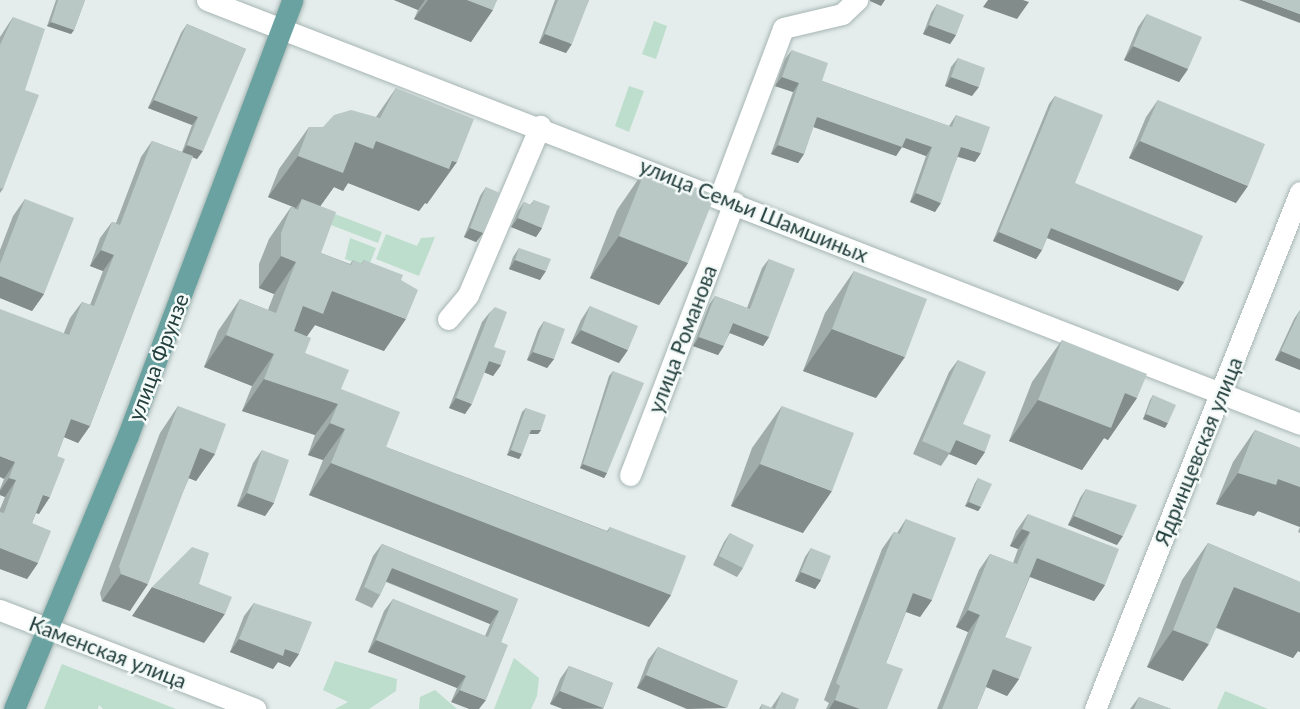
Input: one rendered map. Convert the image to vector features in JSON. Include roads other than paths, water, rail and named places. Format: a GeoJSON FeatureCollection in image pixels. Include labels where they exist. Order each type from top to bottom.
{"type":"FeatureCollection","features":[{"type":"Feature","properties":{"kind":"main road","name":"улица Фрунзе"},"geometry":{"type":"LineString","coordinates":[[14,709],[133,424],[292,0]]}},
{"type":"Feature","properties":{"kind":"street","name":"улица Семьи Шамшиных"},"geometry":{"type":"LineString","coordinates":[[207,0],[540,126],[1300,424]]}},
{"type":"Feature","properties":{"kind":"street","name":"улица Романова"},"geometry":{"type":"LineString","coordinates":[[631,475],[783,28],[842,14],[857,0]]}},
{"type":"Feature","properties":{"kind":"street"},"geometry":{"type":"LineString","coordinates":[[448,319],[468,295],[540,126]]}},
{"type":"Feature","properties":{"kind":"street","name":"Ядринцевская улица"},"geometry":{"type":"LineString","coordinates":[[1095,709],[1300,192]]}},
{"type":"Feature","properties":{"kind":"street","name":"Каменская улица"},"geometry":{"type":"LineString","coordinates":[[0,610],[255,709]]}}]}
